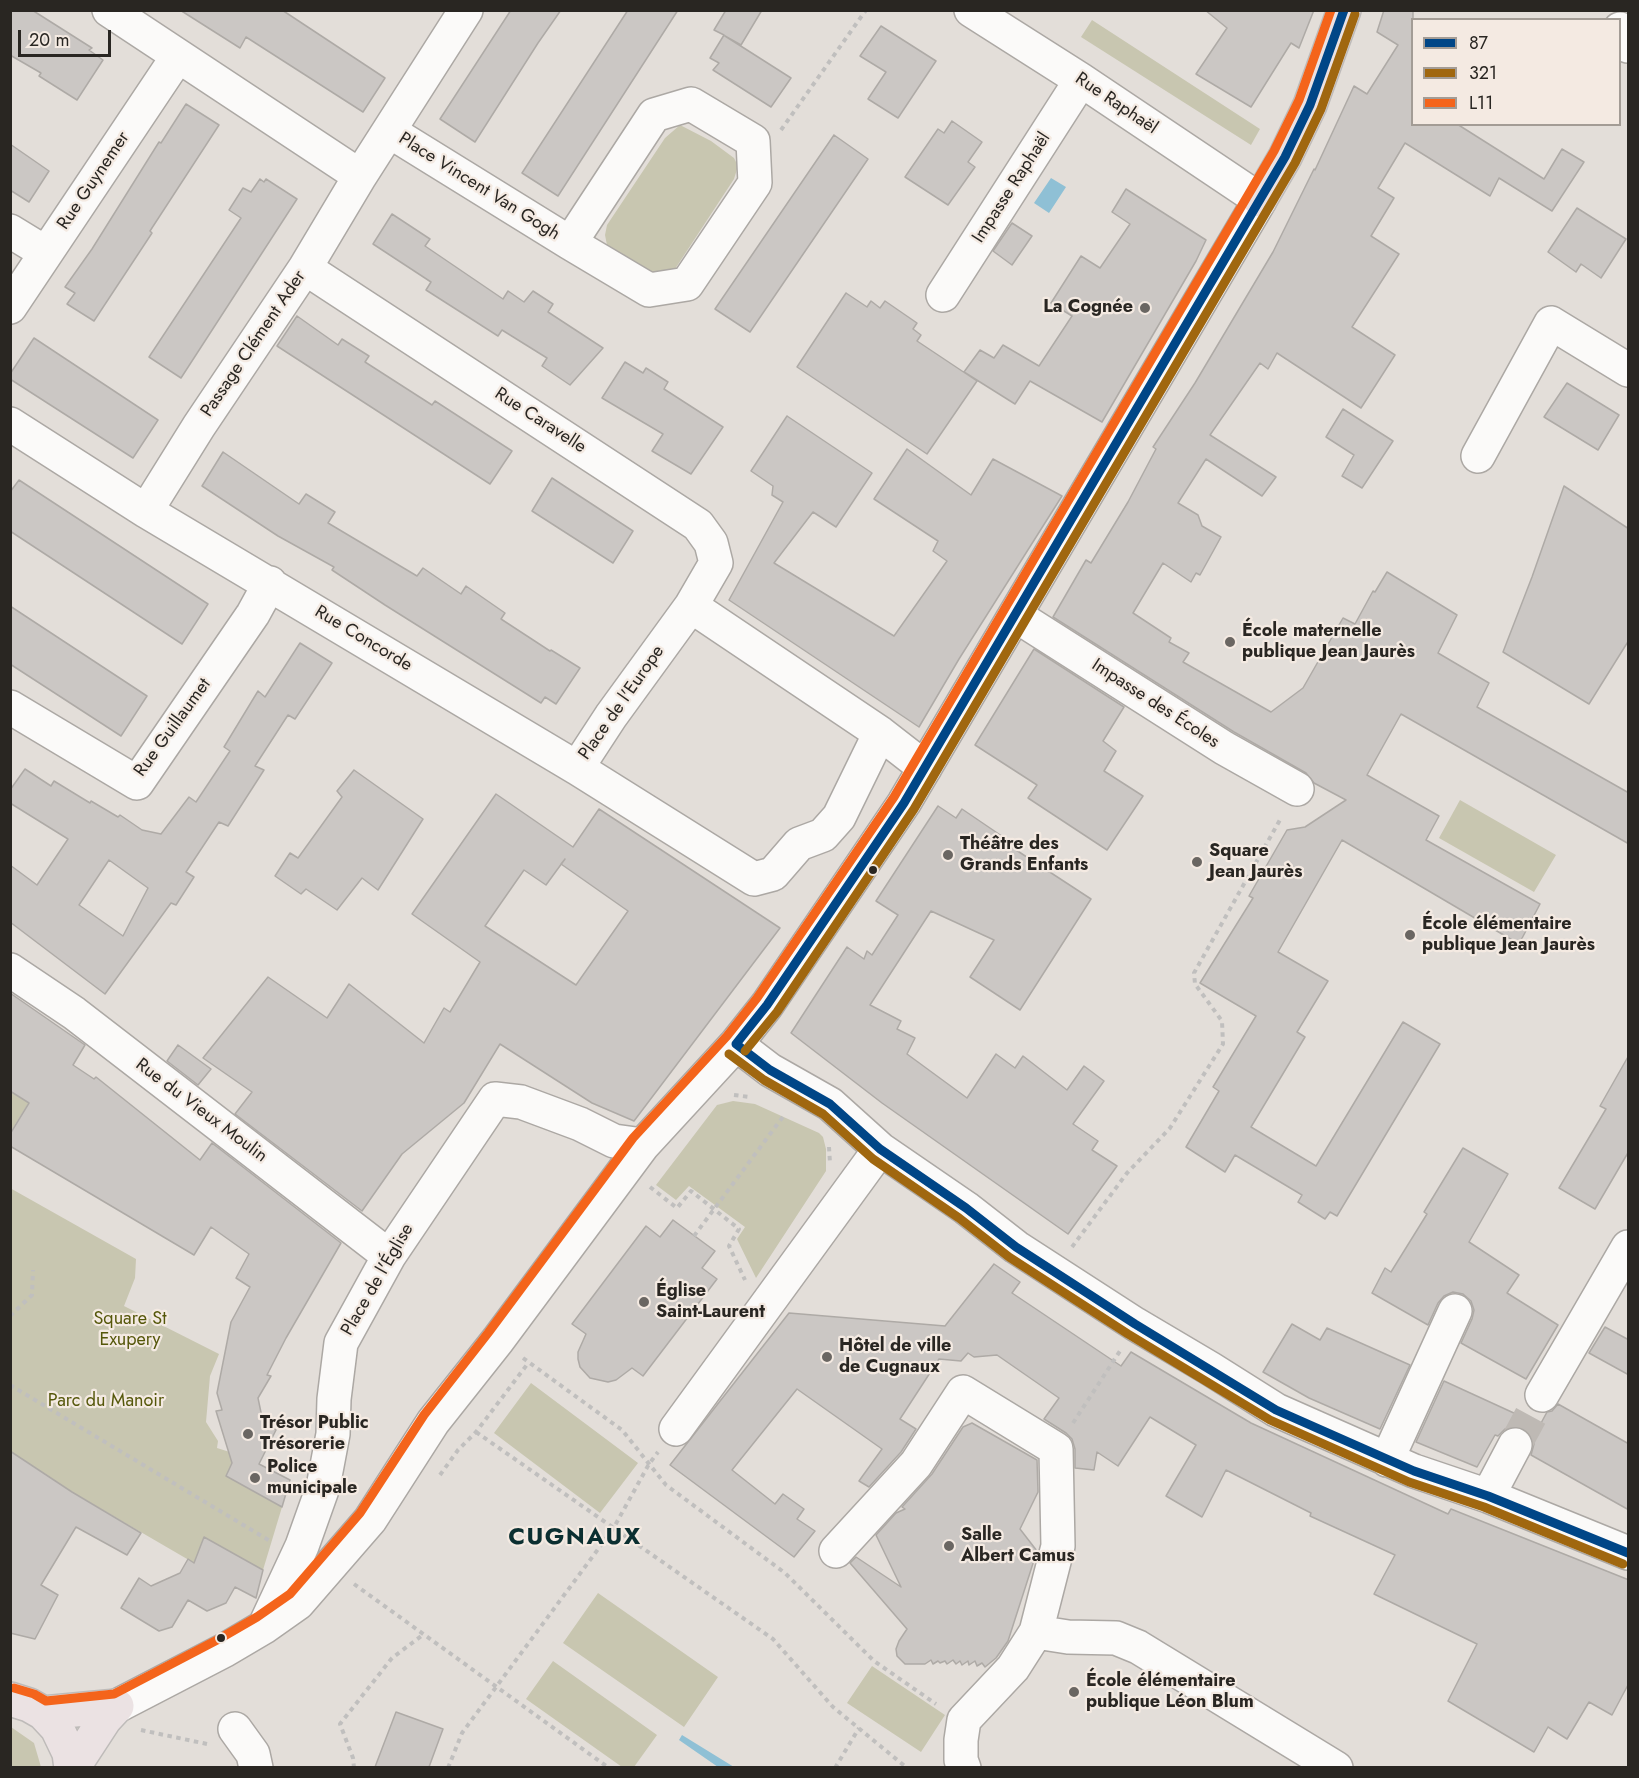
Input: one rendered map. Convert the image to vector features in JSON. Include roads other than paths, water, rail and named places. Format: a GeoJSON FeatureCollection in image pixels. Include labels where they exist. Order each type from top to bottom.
{"type":"FeatureCollection","features":[{"type":"Feature","properties":{"kind":"main road"},"geometry":{"type":"LineString","coordinates":[[1260,200],[1285,157],[1310,105],[1344,10]]}},
{"type":"Feature","properties":{"kind":"main road"},"geometry":{"type":"LineString","coordinates":[[10,1699],[29,1705],[42,1713],[57,1728],[69,1753],[72,1767]]}},
{"type":"Feature","properties":{"kind":"main road"},"geometry":{"type":"LineString","coordinates":[[42,1713],[124,1717]]}},
{"type":"Feature","properties":{"kind":"main road"},"geometry":{"type":"LineString","coordinates":[[72,1767],[105,1719],[124,1717]]}},
{"type":"Feature","properties":{"kind":"street"},"geometry":{"type":"LineString","coordinates":[[109,10],[360,176]]}},
{"type":"Feature","properties":{"kind":"street","name":"Passage Clément Ader"},"geometry":{"type":"LineString","coordinates":[[146,511],[199,426],[305,268],[360,176],[466,10]]}},
{"type":"Feature","properties":{"kind":"street","name":"Rue Raphaël"},"geometry":{"type":"LineString","coordinates":[[971,10],[1081,80],[1260,200]]}},
{"type":"Feature","properties":{"kind":"street","name":"Rue Guynemer"},"geometry":{"type":"LineString","coordinates":[[10,307],[178,56]]}},
{"type":"Feature","properties":{"kind":"street","name":"Impasse Raphaël"},"geometry":{"type":"LineString","coordinates":[[943,295],[1081,80]]}},
{"type":"Feature","properties":{"kind":"street","name":"Place Vincent Van Gogh"},"geometry":{"type":"LineString","coordinates":[[389,130],[570,243],[649,290],[687,284],[755,183],[753,141],[691,104],[654,116],[570,243]]}},
{"type":"Feature","properties":{"kind":"street"},"geometry":{"type":"LineString","coordinates":[[124,1717],[298,1603],[370,1520],[433,1422],[498,1340],[634,1157],[690,1092],[736,1044],[767,1005],[925,768],[1260,200]]}},
{"type":"Feature","properties":{"kind":"street"},"geometry":{"type":"LineString","coordinates":[[10,231],[46,254]]}},
{"type":"Feature","properties":{"kind":"street","name":"Rue Caravelle"},"geometry":{"type":"LineString","coordinates":[[305,268],[698,525],[711,543],[716,563],[691,606]]}},
{"type":"Feature","properties":{"kind":"street"},"geometry":{"type":"LineString","coordinates":[[1478,456],[1551,323],[1629,370]]}},
{"type":"Feature","properties":{"kind":"street"},"geometry":{"type":"LineString","coordinates":[[10,424],[146,511]]}},
{"type":"Feature","properties":{"kind":"street","name":"Rue Concorde"},"geometry":{"type":"LineString","coordinates":[[146,511],[578,768]]}},
{"type":"Feature","properties":{"kind":"street","name":"Rue Guillaumet"},"geometry":{"type":"LineString","coordinates":[[10,707],[137,783],[253,614],[270,583]]}},
{"type":"Feature","properties":{"kind":"street"},"geometry":{"type":"LineString","coordinates":[[691,606],[880,733],[925,768]]}},
{"type":"Feature","properties":{"kind":"street","name":"Place de l'Europe"},"geometry":{"type":"LineString","coordinates":[[691,606],[611,716],[578,768],[754,879],[773,874],[799,844],[823,835],[839,817],[880,733]]}},
{"type":"Feature","properties":{"kind":"street","name":"Impasse des Écoles"},"geometry":{"type":"LineString","coordinates":[[1015,615],[1224,748],[1297,789]]}},
{"type":"Feature","properties":{"kind":"street","name":"Rue du Vieux Moulin"},"geometry":{"type":"LineString","coordinates":[[10,970],[74,1013],[389,1256]]}},
{"type":"Feature","properties":{"kind":"street"},"geometry":{"type":"LineString","coordinates":[[736,1044],[770,1070],[830,1104],[880,1149],[966,1208],[1016,1247],[1134,1324],[1276,1410],[1414,1471],[1488,1496],[1629,1552]]}},
{"type":"Feature","properties":{"kind":"street","name":"Place de l'Église"},"geometry":{"type":"LineString","coordinates":[[264,1627],[303,1546],[323,1487],[333,1434],[334,1399],[341,1343],[389,1256],[495,1100],[521,1102],[580,1124],[614,1141],[634,1157]]}},
{"type":"Feature","properties":{"kind":"street"},"geometry":{"type":"LineString","coordinates":[[676,1429],[880,1149]]}},
{"type":"Feature","properties":{"kind":"street"},"geometry":{"type":"LineString","coordinates":[[1542,1395],[1629,1247]]}},
{"type":"Feature","properties":{"kind":"street"},"geometry":{"type":"LineString","coordinates":[[1388,1460],[1455,1311]]}},
{"type":"Feature","properties":{"kind":"street"},"geometry":{"type":"LineString","coordinates":[[836,1551],[916,1464],[963,1392],[1056,1449],[1058,1546],[1036,1632],[1013,1668],[964,1720],[960,1740],[961,1760],[964,1767]]}},
{"type":"Feature","properties":{"kind":"street"},"geometry":{"type":"LineString","coordinates":[[1488,1496],[1515,1445]]}},
{"type":"Feature","properties":{"kind":"street"},"geometry":{"type":"LineString","coordinates":[[1036,1632],[1068,1637],[1116,1638],[1138,1647],[1336,1767]]}},
{"type":"Feature","properties":{"kind":"street"},"geometry":{"type":"LineString","coordinates":[[225,1738],[253,1754],[256,1767]]}},
{"type":"Feature","properties":{"kind":"water"},"geometry":{"type":"Polygon","coordinates":[[[1051,178],[1066,187],[1049,213],[1034,203],[1051,178]]]}},
{"type":"Feature","properties":{"kind":"water"},"geometry":{"type":"Polygon","coordinates":[[[682,1735],[734,1767],[718,1767],[679,1740],[682,1735]]]}},
{"type":"Feature","properties":{"kind":"tunnel"},"geometry":{"type":"LineString","coordinates":[[1515,1445],[1542,1395]]}},
{"type":"Feature","properties":{"kind":"place","name":"La Cognée"},"geometry":{"type":"Point","coordinates":[1145,308]}},
{"type":"Feature","properties":{"kind":"place","name":"École maternelle publique Jean Jaurès"},"geometry":{"type":"Point","coordinates":[1230,642]}},
{"type":"Feature","properties":{"kind":"place","name":"Théâtre des Grands Enfants"},"geometry":{"type":"Point","coordinates":[948,855]}},
{"type":"Feature","properties":{"kind":"place","name":"Square Jean Jaurès"},"geometry":{"type":"Point","coordinates":[1197,862]}},
{"type":"Feature","properties":{"kind":"place","name":"École élémentaire publique Jean Jaurès"},"geometry":{"type":"Point","coordinates":[1410,935]}},
{"type":"Feature","properties":{"kind":"place","name":"Église Saint-Laurent"},"geometry":{"type":"Point","coordinates":[644,1302]}},
{"type":"Feature","properties":{"kind":"place","name":"Hôtel de ville de Cugnaux"},"geometry":{"type":"Point","coordinates":[827,1357]}},
{"type":"Feature","properties":{"kind":"place","name":"Trésor Public Trésorerie"},"geometry":{"type":"Point","coordinates":[248,1434]}},
{"type":"Feature","properties":{"kind":"place","name":"Police municipale"},"geometry":{"type":"Point","coordinates":[255,1478]}},
{"type":"Feature","properties":{"kind":"place","name":"Salle Albert Camus"},"geometry":{"type":"Point","coordinates":[949,1546]}},
{"type":"Feature","properties":{"kind":"place","name":"École élémentaire publique Léon Blum"},"geometry":{"type":"Point","coordinates":[1074,1692]}},
{"type":"Feature","properties":{"kind":"district","name":"CUGNAUX"},"geometry":{"type":"Point","coordinates":[575,1538]}},
{"type":"Feature","properties":{"kind":"park label","name":"Square St Exupery"},"geometry":{"type":"Point","coordinates":[130,1330]}},
{"type":"Feature","properties":{"kind":"park label","name":"Parc du Manoir"},"geometry":{"type":"Point","coordinates":[106,1402]}}]}
